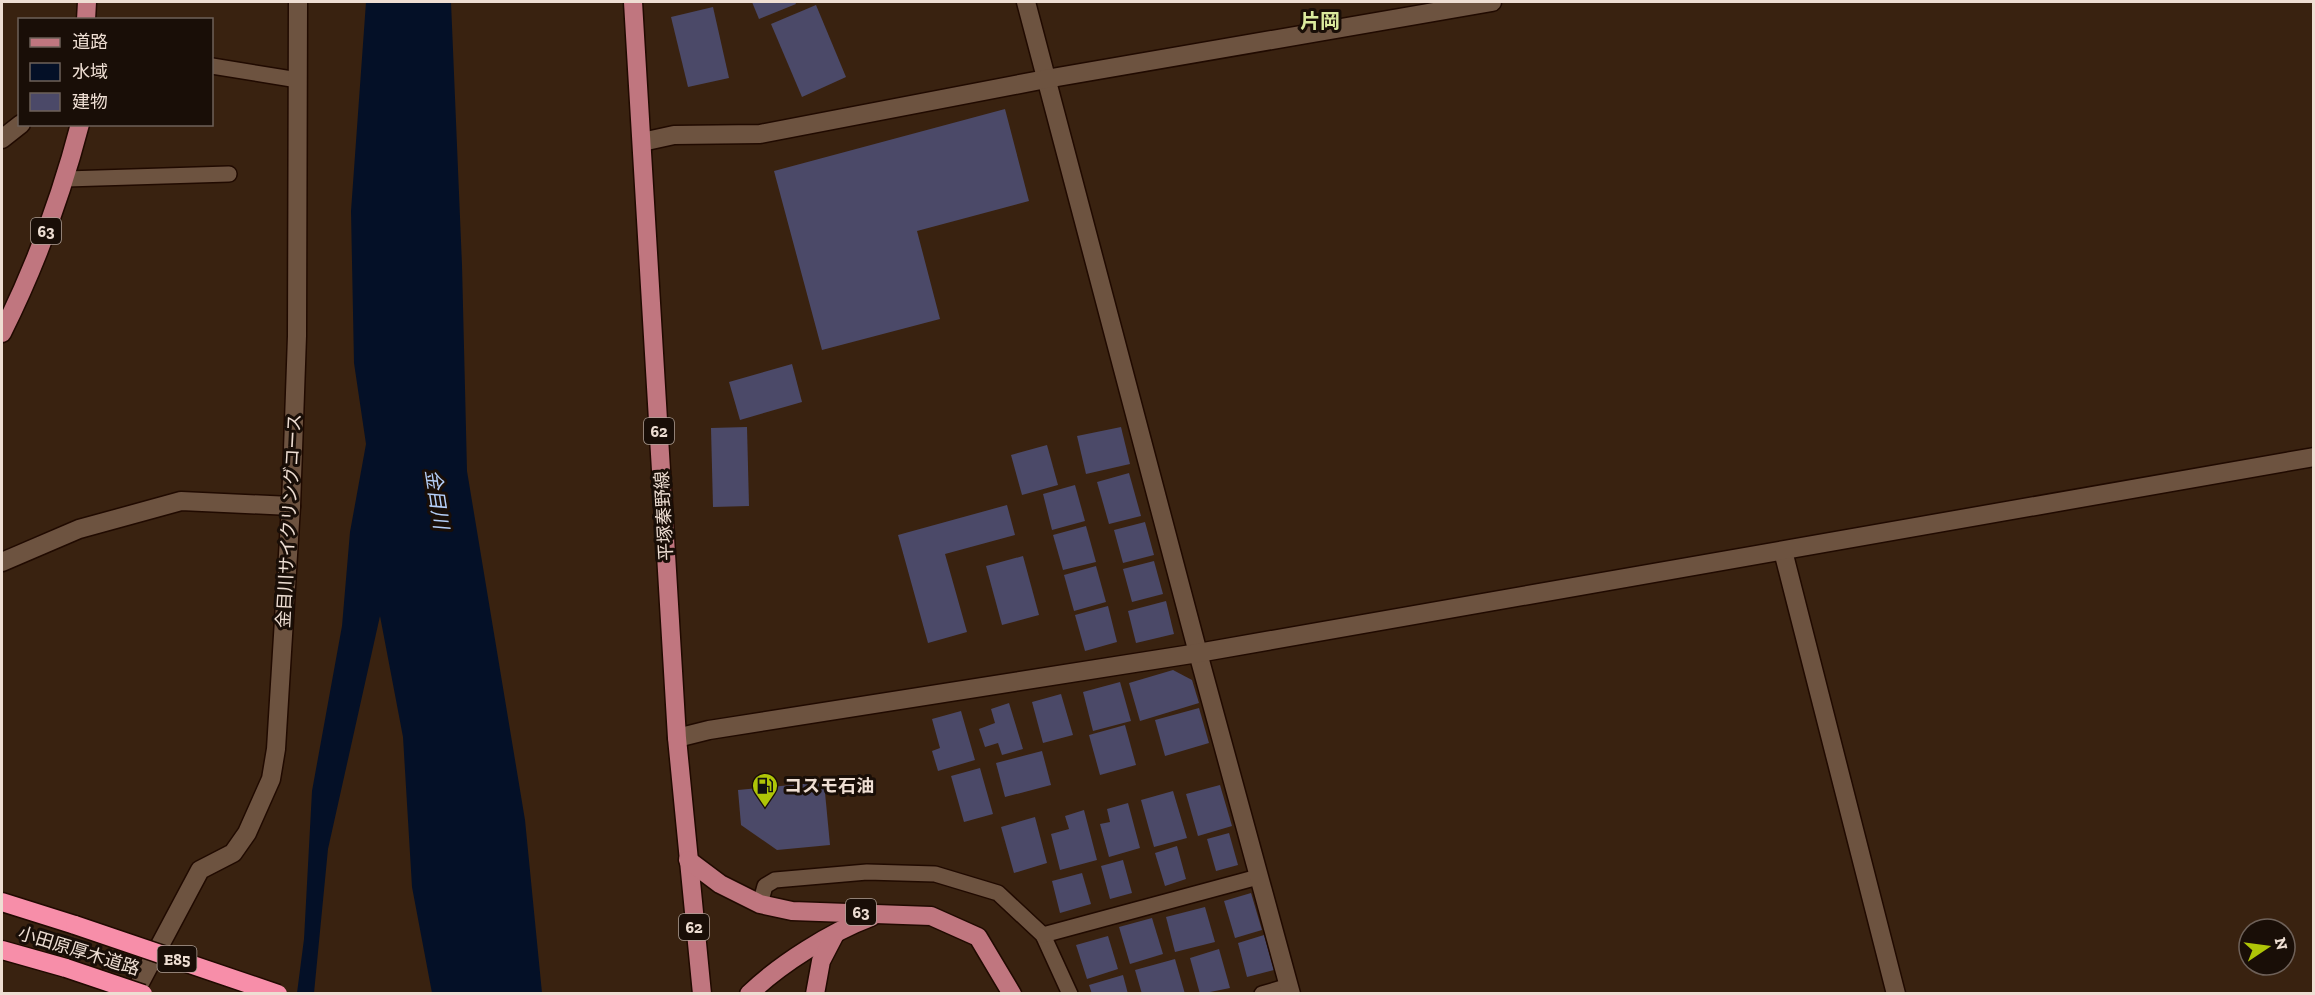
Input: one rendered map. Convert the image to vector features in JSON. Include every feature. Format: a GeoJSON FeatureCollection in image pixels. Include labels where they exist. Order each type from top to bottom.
{"type":"FeatureCollection","features":[{"type":"Feature","properties":{"kind":"highway","name":"小田原厚木道路"},"geometry":{"type":"LineString","coordinates":[[2,902],[278,993]]}},
{"type":"Feature","properties":{"kind":"highway","name":"小田原厚木道路"},"geometry":{"type":"LineString","coordinates":[[2,950],[143,993]]}},
{"type":"Feature","properties":{"kind":"main road"},"geometry":{"type":"LineString","coordinates":[[86,18],[87,2]]}},
{"type":"Feature","properties":{"kind":"main road","name":"平塚秦野線"},"geometry":{"type":"LineString","coordinates":[[633,2],[677,738],[687,860],[703,990]]}},
{"type":"Feature","properties":{"kind":"main road","name":"63"},"geometry":{"type":"LineString","coordinates":[[2,333],[22,293],[66,179],[79,126]]}},
{"type":"Feature","properties":{"kind":"main road","name":"63"},"geometry":{"type":"LineString","coordinates":[[687,860],[720,884],[760,904],[792,911],[931,916],[978,937],[1012,993]]}},
{"type":"Feature","properties":{"kind":"main road"},"geometry":{"type":"LineString","coordinates":[[749,993],[772,972],[846,926],[881,913]]}},
{"type":"Feature","properties":{"kind":"main road"},"geometry":{"type":"LineString","coordinates":[[815,993],[821,961],[835,934]]}},
{"type":"Feature","properties":{"kind":"street","name":"金目川サイクリングコース"},"geometry":{"type":"LineString","coordinates":[[134,993],[200,870],[233,853],[247,833],[271,779],[276,749],[291,506],[297,336],[298,2]]}},
{"type":"Feature","properties":{"kind":"street"},"geometry":{"type":"LineString","coordinates":[[1026,2],[1198,653],[1290,990]]}},
{"type":"Feature","properties":{"kind":"street"},"geometry":{"type":"LineString","coordinates":[[642,142],[674,135],[760,134],[1046,79],[1492,2]]}},
{"type":"Feature","properties":{"kind":"street"},"geometry":{"type":"LineString","coordinates":[[2,139],[18,126]]}},
{"type":"Feature","properties":{"kind":"street"},"geometry":{"type":"LineString","coordinates":[[677,738],[709,730],[1198,653],[2313,457]]}},
{"type":"Feature","properties":{"kind":"street"},"geometry":{"type":"LineString","coordinates":[[2,562],[79,529],[181,501],[291,506]]}},
{"type":"Feature","properties":{"kind":"street"},"geometry":{"type":"LineString","coordinates":[[1783,551],[1896,993]]}},
{"type":"Feature","properties":{"kind":"lane"},"geometry":{"type":"LineString","coordinates":[[213,66],[298,80]]}},
{"type":"Feature","properties":{"kind":"lane"},"geometry":{"type":"LineString","coordinates":[[66,179],[229,174]]}},
{"type":"Feature","properties":{"kind":"lane"},"geometry":{"type":"LineString","coordinates":[[760,904],[765,886],[775,880],[867,872],[935,874],[998,893],[1043,935],[1070,993]]}},
{"type":"Feature","properties":{"kind":"lane"},"geometry":{"type":"LineString","coordinates":[[1043,935],[1258,877]]}},
{"type":"Feature","properties":{"kind":"lane"},"geometry":{"type":"LineString","coordinates":[[1262,993],[1290,990]]}},
{"type":"Feature","properties":{"kind":"water","name":"金目川"},"geometry":{"type":"Polygon","coordinates":[[[366,2],[451,2],[462,265],[467,471],[525,820],[542,993],[432,993],[412,887],[403,737],[380,616],[328,849],[314,993],[297,993],[304,939],[312,791],[342,626],[350,532],[366,444],[354,363],[351,211],[366,2]]]}},
{"type":"Feature","properties":{"kind":"building"},"geometry":{"type":"Polygon","coordinates":[[[752,2],[795,2],[796,4],[759,19],[752,2]]]}},
{"type":"Feature","properties":{"kind":"building"},"geometry":{"type":"Polygon","coordinates":[[[816,5],[846,77],[802,97],[771,24],[816,5]]]}},
{"type":"Feature","properties":{"kind":"building"},"geometry":{"type":"Polygon","coordinates":[[[713,7],[729,78],[688,87],[671,17],[713,7]]]}},
{"type":"Feature","properties":{"kind":"building"},"geometry":{"type":"Polygon","coordinates":[[[1005,109],[1029,201],[917,231],[940,319],[822,350],[774,171],[1005,109]]]}},
{"type":"Feature","properties":{"kind":"building"},"geometry":{"type":"Polygon","coordinates":[[[792,364],[802,402],[740,420],[729,382],[792,364]]]}},
{"type":"Feature","properties":{"kind":"building"},"geometry":{"type":"Polygon","coordinates":[[[747,427],[749,506],[713,507],[711,428],[747,427]]]}},
{"type":"Feature","properties":{"kind":"building"},"geometry":{"type":"Polygon","coordinates":[[[1121,427],[1130,464],[1086,474],[1077,436],[1121,427]]]}},
{"type":"Feature","properties":{"kind":"building"},"geometry":{"type":"Polygon","coordinates":[[[1047,445],[1058,485],[1022,495],[1011,455],[1047,445]]]}},
{"type":"Feature","properties":{"kind":"building"},"geometry":{"type":"Polygon","coordinates":[[[1129,473],[1141,516],[1109,524],[1097,482],[1129,473]]]}},
{"type":"Feature","properties":{"kind":"building"},"geometry":{"type":"Polygon","coordinates":[[[1075,485],[1085,521],[1052,530],[1043,494],[1075,485]]]}},
{"type":"Feature","properties":{"kind":"building"},"geometry":{"type":"Polygon","coordinates":[[[1007,505],[1015,535],[945,554],[967,632],[928,643],[898,535],[1007,505]]]}},
{"type":"Feature","properties":{"kind":"building"},"geometry":{"type":"Polygon","coordinates":[[[1145,522],[1154,555],[1123,563],[1114,530],[1145,522]]]}},
{"type":"Feature","properties":{"kind":"building"},"geometry":{"type":"Polygon","coordinates":[[[1086,526],[1096,562],[1063,570],[1053,535],[1086,526]]]}},
{"type":"Feature","properties":{"kind":"building"},"geometry":{"type":"Polygon","coordinates":[[[1023,556],[1039,615],[1002,625],[986,566],[1023,556]]]}},
{"type":"Feature","properties":{"kind":"building"},"geometry":{"type":"Polygon","coordinates":[[[1154,561],[1163,594],[1132,602],[1123,569],[1154,561]]]}},
{"type":"Feature","properties":{"kind":"building"},"geometry":{"type":"Polygon","coordinates":[[[1096,566],[1106,602],[1074,611],[1064,575],[1096,566]]]}},
{"type":"Feature","properties":{"kind":"building"},"geometry":{"type":"Polygon","coordinates":[[[1166,601],[1174,634],[1136,643],[1128,611],[1166,601]]]}},
{"type":"Feature","properties":{"kind":"building"},"geometry":{"type":"Polygon","coordinates":[[[1108,606],[1117,642],[1085,651],[1075,615],[1108,606]]]}},
{"type":"Feature","properties":{"kind":"building"},"geometry":{"type":"Polygon","coordinates":[[[1173,670],[1192,680],[1199,703],[1140,721],[1129,683],[1173,670]]]}},
{"type":"Feature","properties":{"kind":"building"},"geometry":{"type":"Polygon","coordinates":[[[1120,682],[1131,721],[1093,731],[1083,692],[1120,682]]]}},
{"type":"Feature","properties":{"kind":"building"},"geometry":{"type":"Polygon","coordinates":[[[1061,694],[1073,735],[1043,743],[1032,702],[1061,694]]]}},
{"type":"Feature","properties":{"kind":"building"},"geometry":{"type":"Polygon","coordinates":[[[1009,703],[1023,749],[1002,755],[998,743],[985,747],[979,729],[995,723],[991,709],[1009,703]]]}},
{"type":"Feature","properties":{"kind":"building"},"geometry":{"type":"Polygon","coordinates":[[[1199,708],[1209,743],[1165,756],[1155,720],[1199,708]]]}},
{"type":"Feature","properties":{"kind":"building"},"geometry":{"type":"Polygon","coordinates":[[[961,711],[975,760],[938,771],[932,751],[940,748],[932,719],[961,711]]]}},
{"type":"Feature","properties":{"kind":"building"},"geometry":{"type":"Polygon","coordinates":[[[1125,725],[1136,765],[1100,775],[1089,735],[1125,725]]]}},
{"type":"Feature","properties":{"kind":"building"},"geometry":{"type":"Polygon","coordinates":[[[1042,751],[1051,785],[1005,797],[996,763],[1042,751]]]}},
{"type":"Feature","properties":{"kind":"building"},"geometry":{"type":"Polygon","coordinates":[[[980,768],[993,814],[964,822],[951,776],[980,768]]]}},
{"type":"Feature","properties":{"kind":"building"},"geometry":{"type":"Polygon","coordinates":[[[824,782],[830,845],[777,850],[741,825],[738,790],[824,782]]]}},
{"type":"Feature","properties":{"kind":"building"},"geometry":{"type":"Polygon","coordinates":[[[1220,785],[1232,826],[1198,836],[1186,794],[1220,785]]]}},
{"type":"Feature","properties":{"kind":"building"},"geometry":{"type":"Polygon","coordinates":[[[1173,791],[1187,838],[1154,847],[1141,800],[1173,791]]]}},
{"type":"Feature","properties":{"kind":"building"},"geometry":{"type":"Polygon","coordinates":[[[1128,803],[1140,848],[1109,857],[1100,824],[1110,822],[1107,809],[1128,803]]]}},
{"type":"Feature","properties":{"kind":"building"},"geometry":{"type":"Polygon","coordinates":[[[1084,810],[1097,860],[1060,870],[1051,834],[1069,829],[1065,816],[1084,810]]]}},
{"type":"Feature","properties":{"kind":"building"},"geometry":{"type":"Polygon","coordinates":[[[1035,817],[1047,863],[1014,873],[1001,827],[1035,817]]]}},
{"type":"Feature","properties":{"kind":"building"},"geometry":{"type":"Polygon","coordinates":[[[1229,833],[1238,865],[1216,871],[1207,839],[1229,833]]]}},
{"type":"Feature","properties":{"kind":"building"},"geometry":{"type":"Polygon","coordinates":[[[1177,846],[1186,879],[1165,886],[1155,853],[1177,846]]]}},
{"type":"Feature","properties":{"kind":"building"},"geometry":{"type":"Polygon","coordinates":[[[1123,860],[1132,893],[1110,899],[1101,866],[1123,860]]]}},
{"type":"Feature","properties":{"kind":"building"},"geometry":{"type":"Polygon","coordinates":[[[1082,873],[1091,904],[1060,913],[1052,881],[1082,873]]]}},
{"type":"Feature","properties":{"kind":"building"},"geometry":{"type":"Polygon","coordinates":[[[1251,893],[1262,930],[1235,938],[1224,901],[1251,893]]]}},
{"type":"Feature","properties":{"kind":"building"},"geometry":{"type":"Polygon","coordinates":[[[1205,907],[1215,942],[1175,952],[1166,917],[1205,907]]]}},
{"type":"Feature","properties":{"kind":"building"},"geometry":{"type":"Polygon","coordinates":[[[1152,918],[1163,954],[1130,964],[1119,927],[1152,918]]]}},
{"type":"Feature","properties":{"kind":"building"},"geometry":{"type":"Polygon","coordinates":[[[1264,935],[1274,970],[1247,977],[1238,943],[1264,935]]]}},
{"type":"Feature","properties":{"kind":"building"},"geometry":{"type":"Polygon","coordinates":[[[1108,936],[1118,969],[1087,979],[1076,945],[1108,936]]]}},
{"type":"Feature","properties":{"kind":"building"},"geometry":{"type":"Polygon","coordinates":[[[1219,949],[1230,988],[1200,994],[1190,958],[1219,949]]]}},
{"type":"Feature","properties":{"kind":"building"},"geometry":{"type":"Polygon","coordinates":[[[1175,959],[1185,994],[1142,994],[1135,970],[1175,959]]]}},
{"type":"Feature","properties":{"kind":"building"},"geometry":{"type":"Polygon","coordinates":[[[1123,975],[1128,994],[1092,994],[1089,985],[1123,975]]]}},
{"type":"Feature","properties":{"kind":"place","name":"コスモ石油"},"geometry":{"type":"Point","coordinates":[765,809]}},
{"type":"Feature","properties":{"kind":"district","name":"片岡"},"geometry":{"type":"Point","coordinates":[1320,21]}}]}
